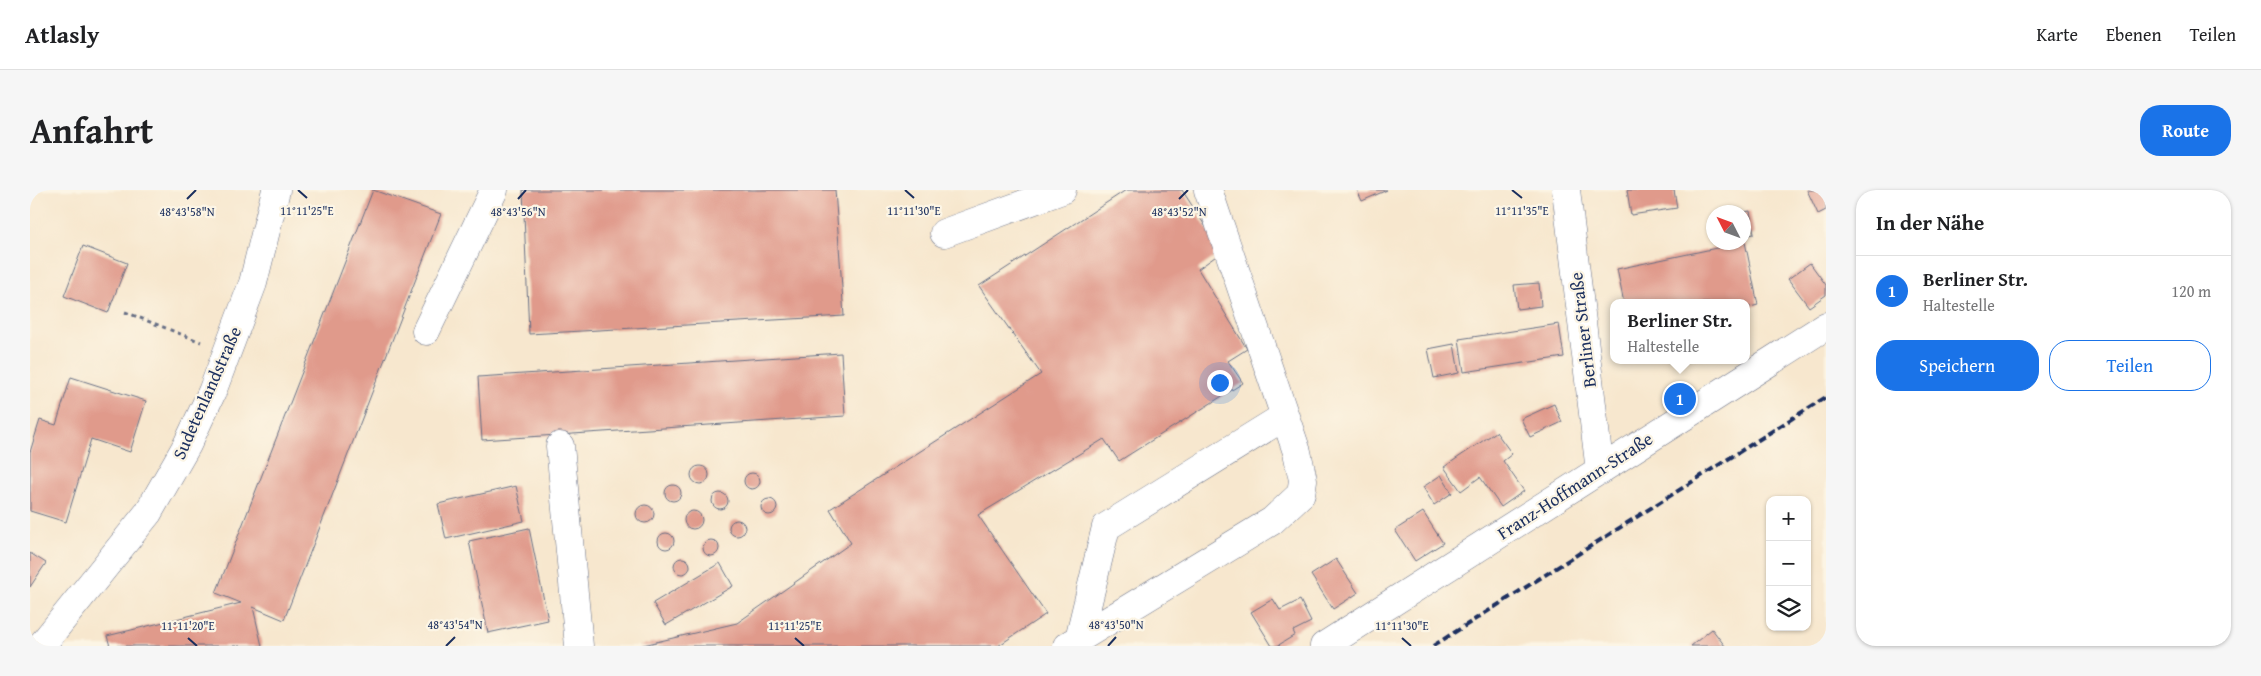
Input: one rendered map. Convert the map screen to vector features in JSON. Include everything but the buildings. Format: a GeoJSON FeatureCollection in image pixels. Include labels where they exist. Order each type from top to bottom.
{"type":"FeatureCollection","features":[{"type":"Feature","properties":{"kind":"street","name":"Sudetenlandstraße"},"geometry":{"type":"LineString","coordinates":[[41,646],[148,513],[187,445],[227,352],[253,283],[276,190]]}},
{"type":"Feature","properties":{"kind":"street"},"geometry":{"type":"LineString","coordinates":[[426,331],[494,190]]}},
{"type":"Feature","properties":{"kind":"street"},"geometry":{"type":"LineString","coordinates":[[944,233],[1062,190]]}},
{"type":"Feature","properties":{"kind":"street"},"geometry":{"type":"LineString","coordinates":[[1073,642],[1272,521],[1301,494],[1303,480],[1297,452],[1208,190]]}},
{"type":"Feature","properties":{"kind":"street","name":"Berliner Straße"},"geometry":{"type":"LineString","coordinates":[[1566,190],[1600,471]]}},
{"type":"Feature","properties":{"kind":"street","name":"Franz-Hoffmann-Straße"},"geometry":{"type":"LineString","coordinates":[[1324,646],[1826,326]]}},
{"type":"Feature","properties":{"kind":"street"},"geometry":{"type":"LineString","coordinates":[[1073,642],[1106,527],[1285,416]]}},
{"type":"Feature","properties":{"kind":"street"},"geometry":{"type":"LineString","coordinates":[[560,446],[579,646]]}},
{"type":"Feature","properties":{"kind":"path"},"geometry":{"type":"LineString","coordinates":[[125,312],[227,352]]}},
{"type":"Feature","properties":{"kind":"railway"},"geometry":{"type":"LineString","coordinates":[[1433,646],[1826,397]]}},
{"type":"Feature","properties":{"kind":"place","name":"Berliner Str."},"geometry":{"type":"Point","coordinates":[1680,399]}}]}
